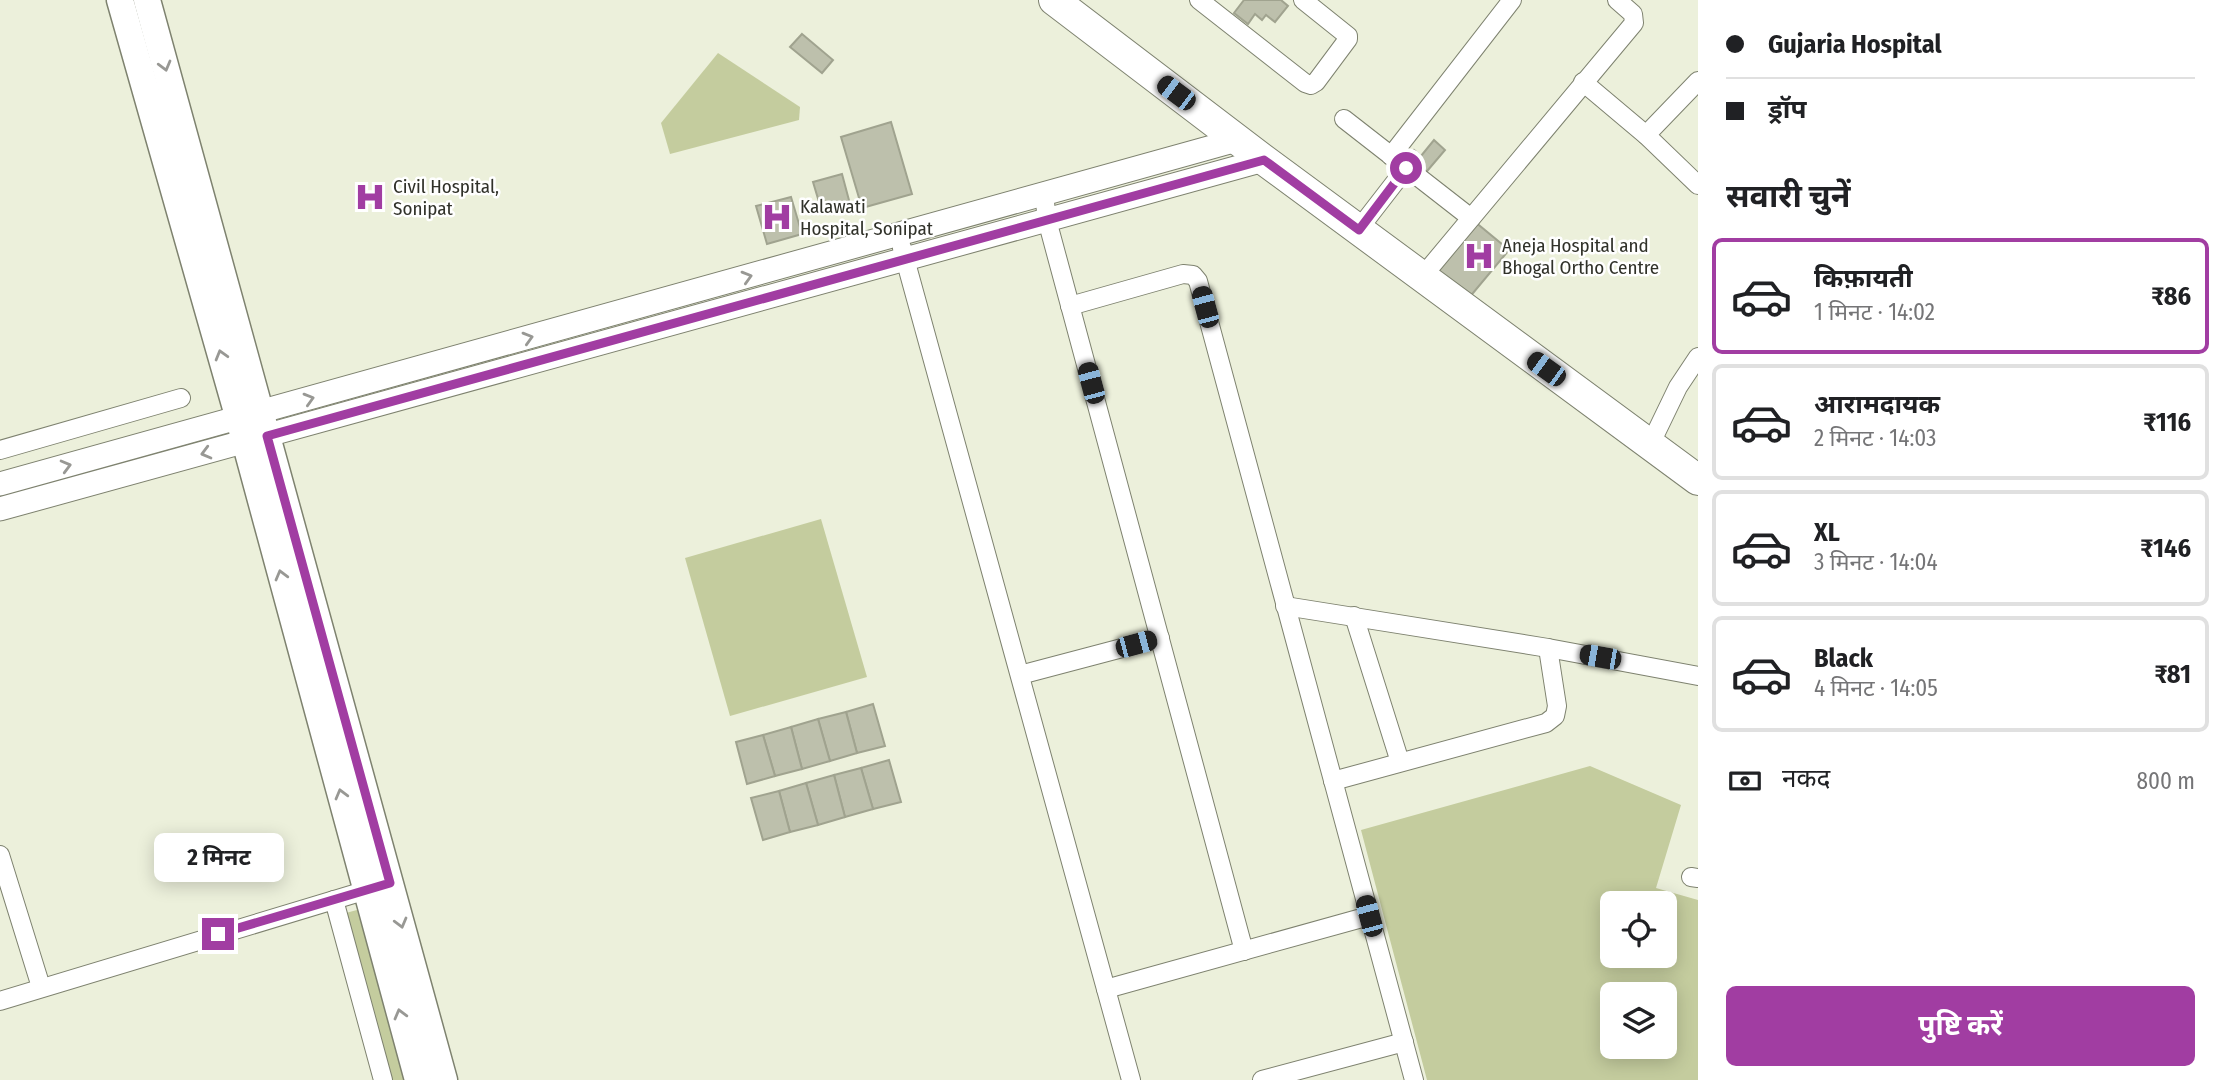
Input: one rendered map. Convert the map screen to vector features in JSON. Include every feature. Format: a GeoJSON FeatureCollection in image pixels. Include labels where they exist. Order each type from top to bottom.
{"type":"FeatureCollection","features":[{"type":"Feature","properties":{"kind":"highway"},"geometry":{"type":"LineString","coordinates":[[1054,0],[1237,140],[1698,480]]}},
{"type":"Feature","properties":{"kind":"main road"},"geometry":{"type":"LineString","coordinates":[[120,0],[253,428]]}},
{"type":"Feature","properties":{"kind":"main road"},"geometry":{"type":"LineString","coordinates":[[147,0],[253,428],[379,887],[444,1080]]}},
{"type":"Feature","properties":{"kind":"main road"},"geometry":{"type":"LineString","coordinates":[[379,887],[418,1080]]}},
{"type":"Feature","properties":{"kind":"street"},"geometry":{"type":"LineString","coordinates":[[1199,0],[1311,85],[1316,82],[1348,36],[1303,0]]}},
{"type":"Feature","properties":{"kind":"street"},"geometry":{"type":"LineString","coordinates":[[1391,156],[1512,0]]}},
{"type":"Feature","properties":{"kind":"street"},"geometry":{"type":"LineString","coordinates":[[1422,277],[1634,23],[1633,14],[1617,0]]}},
{"type":"Feature","properties":{"kind":"street"},"geometry":{"type":"LineString","coordinates":[[1584,82],[1646,135],[1698,185]]}},
{"type":"Feature","properties":{"kind":"street"},"geometry":{"type":"LineString","coordinates":[[1646,135],[1695,90]]}},
{"type":"Feature","properties":{"kind":"street"},"geometry":{"type":"LineString","coordinates":[[1344,119],[1471,218]]}},
{"type":"Feature","properties":{"kind":"street"},"geometry":{"type":"LineString","coordinates":[[0,509],[253,428],[899,235],[1237,140]]}},
{"type":"Feature","properties":{"kind":"street"},"geometry":{"type":"LineString","coordinates":[[0,484],[253,428],[905,260],[1264,160]]}},
{"type":"Feature","properties":{"kind":"street"},"geometry":{"type":"LineString","coordinates":[[1359,230],[1406,168]]}},
{"type":"Feature","properties":{"kind":"street"},"geometry":{"type":"LineString","coordinates":[[1044,194],[1047,220],[1244,951]]}},
{"type":"Feature","properties":{"kind":"street"},"geometry":{"type":"LineString","coordinates":[[899,235],[1131,1080]]}},
{"type":"Feature","properties":{"kind":"street"},"geometry":{"type":"LineString","coordinates":[[1070,306],[1183,274],[1192,275],[1198,281],[1414,1080]]}},
{"type":"Feature","properties":{"kind":"street"},"geometry":{"type":"LineString","coordinates":[[1650,445],[1678,387],[1698,357]]}},
{"type":"Feature","properties":{"kind":"street"},"geometry":{"type":"LineString","coordinates":[[0,450],[181,398]]}},
{"type":"Feature","properties":{"kind":"street"},"geometry":{"type":"LineString","coordinates":[[1285,606],[1548,648],[1698,676]]}},
{"type":"Feature","properties":{"kind":"street"},"geometry":{"type":"LineString","coordinates":[[1354,616],[1400,762]]}},
{"type":"Feature","properties":{"kind":"street"},"geometry":{"type":"LineString","coordinates":[[1020,675],[1160,638]]}},
{"type":"Feature","properties":{"kind":"street"},"geometry":{"type":"LineString","coordinates":[[1333,782],[1546,723],[1555,716],[1557,706],[1548,648]]}},
{"type":"Feature","properties":{"kind":"street"},"geometry":{"type":"LineString","coordinates":[[0,855],[41,987]]}},
{"type":"Feature","properties":{"kind":"street"},"geometry":{"type":"LineString","coordinates":[[0,1001],[379,887]]}},
{"type":"Feature","properties":{"kind":"street"},"geometry":{"type":"LineString","coordinates":[[334,900],[383,1080]]}},
{"type":"Feature","properties":{"kind":"street"},"geometry":{"type":"LineString","coordinates":[[1106,989],[1369,916]]}},
{"type":"Feature","properties":{"kind":"street"},"geometry":{"type":"LineString","coordinates":[[1272,1079],[1404,1042]]}},
{"type":"Feature","properties":{"kind":"green space"},"geometry":{"type":"Polygon","coordinates":[[[718,53],[800,107],[799,120],[670,154],[661,123],[718,53]]]}},
{"type":"Feature","properties":{"kind":"green space"},"geometry":{"type":"Polygon","coordinates":[[[821,519],[867,677],[730,716],[685,558],[821,519]]]}},
{"type":"Feature","properties":{"kind":"green space"},"geometry":{"type":"Polygon","coordinates":[[[1590,766],[1681,805],[1656,888],[1666,891],[1600,891],[1600,968],[1677,968],[1677,894],[1698,900],[1698,1080],[1427,1080],[1361,830],[1590,766]]]}},
{"type":"Feature","properties":{"kind":"green space"},"geometry":{"type":"Polygon","coordinates":[[[364,908],[411,1080],[391,1080],[346,913],[364,908]]]}},
{"type":"Feature","properties":{"kind":"building"},"geometry":{"type":"Polygon","coordinates":[[[1244,0],[1281,0],[1288,6],[1275,22],[1266,15],[1262,20],[1255,14],[1248,24],[1234,13],[1244,0]]]}},
{"type":"Feature","properties":{"kind":"building"},"geometry":{"type":"Polygon","coordinates":[[[802,34],[833,60],[822,73],[790,47],[802,34]]]}},
{"type":"Feature","properties":{"kind":"building"},"geometry":{"type":"Polygon","coordinates":[[[891,122],[912,194],[862,208],[841,137],[891,122]]]}},
{"type":"Feature","properties":{"kind":"building"},"geometry":{"type":"Polygon","coordinates":[[[1434,140],[1445,150],[1422,177],[1403,162],[1414,150],[1421,156],[1434,140]]]}},
{"type":"Feature","properties":{"kind":"building"},"geometry":{"type":"Polygon","coordinates":[[[842,174],[850,204],[822,212],[813,182],[842,174]]]}},
{"type":"Feature","properties":{"kind":"building"},"geometry":{"type":"Polygon","coordinates":[[[791,197],[802,234],[767,244],[756,206],[791,197]]]}},
{"type":"Feature","properties":{"kind":"building"},"geometry":{"type":"Polygon","coordinates":[[[1474,221],[1509,250],[1463,305],[1428,276],[1474,221]]]}},
{"type":"Feature","properties":{"kind":"building"},"geometry":{"type":"Polygon","coordinates":[[[873,704],[885,746],[857,753],[846,712],[873,704]]]}},
{"type":"Feature","properties":{"kind":"building"},"geometry":{"type":"Polygon","coordinates":[[[846,712],[857,753],[830,761],[818,719],[846,712]]]}},
{"type":"Feature","properties":{"kind":"building"},"geometry":{"type":"Polygon","coordinates":[[[818,719],[830,761],[802,769],[791,727],[818,719]]]}},
{"type":"Feature","properties":{"kind":"building"},"geometry":{"type":"Polygon","coordinates":[[[791,727],[802,769],[775,776],[763,735],[791,727]]]}},
{"type":"Feature","properties":{"kind":"building"},"geometry":{"type":"Polygon","coordinates":[[[763,735],[775,776],[747,784],[736,742],[763,735]]]}},
{"type":"Feature","properties":{"kind":"building"},"geometry":{"type":"Polygon","coordinates":[[[889,760],[901,802],[873,809],[861,768],[889,760]]]}},
{"type":"Feature","properties":{"kind":"building"},"geometry":{"type":"Polygon","coordinates":[[[861,768],[873,809],[845,817],[834,775],[861,768]]]}},
{"type":"Feature","properties":{"kind":"building"},"geometry":{"type":"Polygon","coordinates":[[[834,775],[845,817],[818,825],[806,783],[834,775]]]}},
{"type":"Feature","properties":{"kind":"building"},"geometry":{"type":"Polygon","coordinates":[[[806,783],[818,825],[790,832],[779,791],[806,783]]]}},
{"type":"Feature","properties":{"kind":"building"},"geometry":{"type":"Polygon","coordinates":[[[779,791],[790,832],[763,840],[751,798],[779,791]]]}},
{"type":"Feature","properties":{"kind":"place","name":"Civil Hospital, Sonipat"},"geometry":{"type":"Point","coordinates":[370,197]}},
{"type":"Feature","properties":{"kind":"place","name":"Kalawati Hospital, Sonipat"},"geometry":{"type":"Point","coordinates":[777,217]}},
{"type":"Feature","properties":{"kind":"place","name":"Aneja Hospital and Bhogal Ortho Centre"},"geometry":{"type":"Point","coordinates":[1479,256]}},
{"type":"Feature","properties":{"kind":"route"},"geometry":{"type":"LineString","coordinates":[[218,934],[390,883],[267,436],[1264,160],[1359,230],[1406,168]]}}]}
